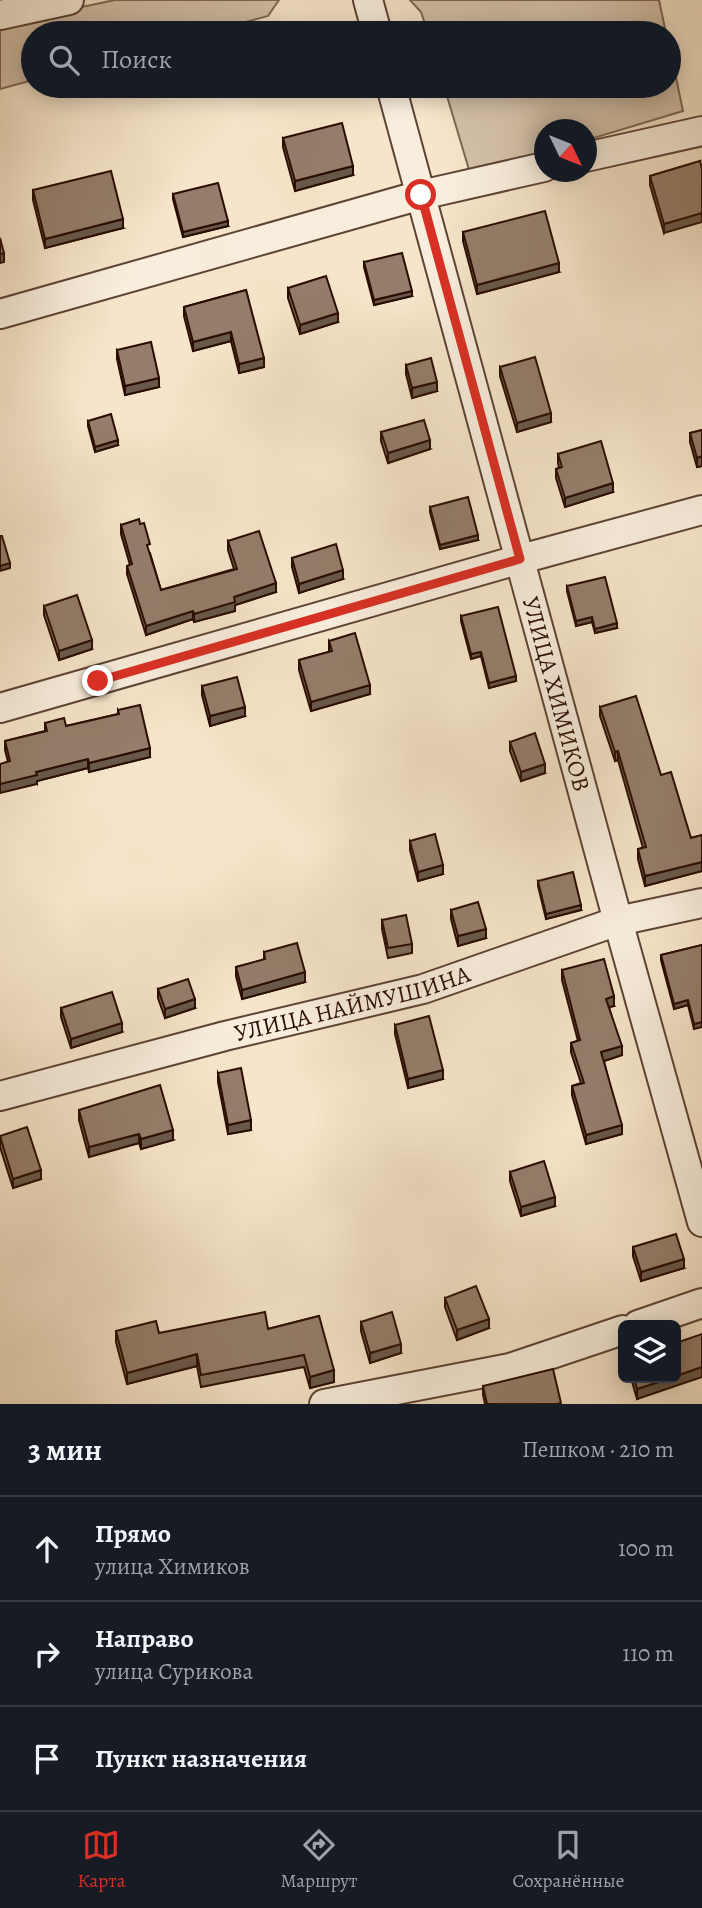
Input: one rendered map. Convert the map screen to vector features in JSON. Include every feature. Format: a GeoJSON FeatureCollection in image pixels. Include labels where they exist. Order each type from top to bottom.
{"type":"FeatureCollection","features":[{"type":"Feature","properties":{"kind":"street"},"geometry":{"type":"LineString","coordinates":[[0,15],[69,0]]}},
{"type":"Feature","properties":{"kind":"street"},"geometry":{"type":"LineString","coordinates":[[368,0],[374,21]]}},
{"type":"Feature","properties":{"kind":"street","name":"УЛИЦА ХИМИКОВ"},"geometry":{"type":"LineString","coordinates":[[394,98],[702,1222]]}},
{"type":"Feature","properties":{"kind":"street"},"geometry":{"type":"LineString","coordinates":[[597,155],[702,131]]}},
{"type":"Feature","properties":{"kind":"street"},"geometry":{"type":"LineString","coordinates":[[0,314],[421,195],[534,169]]}},
{"type":"Feature","properties":{"kind":"street"},"geometry":{"type":"LineString","coordinates":[[0,708],[520,559],[702,510]]}},
{"type":"Feature","properties":{"kind":"street","name":"УЛИЦА НАЙМУШИНА"},"geometry":{"type":"LineString","coordinates":[[0,1096],[225,1036],[423,989],[618,921],[702,903]]}},
{"type":"Feature","properties":{"kind":"street"},"geometry":{"type":"LineString","coordinates":[[653,1320],[702,1303]]}},
{"type":"Feature","properties":{"kind":"street"},"geometry":{"type":"LineString","coordinates":[[324,1404],[510,1368],[618,1332]]}},
{"type":"Feature","properties":{"kind":"shaded area"},"geometry":{"type":"Polygon","coordinates":[[[115,0],[279,0],[268,16],[249,21],[21,21],[21,83],[0,89],[0,24],[115,0]]]}},
{"type":"Feature","properties":{"kind":"shaded area"},"geometry":{"type":"Polygon","coordinates":[[[410,0],[659,0],[663,21],[424,21],[421,12],[410,0]]]}},
{"type":"Feature","properties":{"kind":"shaded area"},"geometry":{"type":"Polygon","coordinates":[[[448,98],[680,98],[683,111],[597,137],[597,119],[534,119],[534,155],[470,173],[448,98]]]}},
{"type":"Feature","properties":{"kind":"building"},"geometry":{"type":"Polygon","coordinates":[[[342,123],[353,166],[295,181],[283,138],[342,123]]]}},
{"type":"Feature","properties":{"kind":"building"},"geometry":{"type":"Polygon","coordinates":[[[700,161],[702,213],[664,224],[650,176],[700,161]]]}},
{"type":"Feature","properties":{"kind":"building"},"geometry":{"type":"Polygon","coordinates":[[[111,171],[123,219],[45,239],[33,190],[111,171]]]}},
{"type":"Feature","properties":{"kind":"building"},"geometry":{"type":"Polygon","coordinates":[[[218,183],[228,221],[183,232],[173,194],[218,183]]]}},
{"type":"Feature","properties":{"kind":"building"},"geometry":{"type":"Polygon","coordinates":[[[545,211],[559,263],[477,285],[463,232],[545,211]]]}},
{"type":"Feature","properties":{"kind":"building"},"geometry":{"type":"Polygon","coordinates":[[[0,238],[4,253],[0,254],[0,238]]]}},
{"type":"Feature","properties":{"kind":"building"},"geometry":{"type":"Polygon","coordinates":[[[402,253],[412,291],[374,300],[364,262],[402,253]]]}},
{"type":"Feature","properties":{"kind":"building"},"geometry":{"type":"Polygon","coordinates":[[[326,276],[338,313],[300,325],[288,288],[326,276]]]}},
{"type":"Feature","properties":{"kind":"building"},"geometry":{"type":"Polygon","coordinates":[[[246,290],[264,358],[239,364],[231,332],[193,342],[184,307],[246,290]]]}},
{"type":"Feature","properties":{"kind":"building"},"geometry":{"type":"Polygon","coordinates":[[[151,342],[159,378],[125,386],[117,350],[151,342]]]}},
{"type":"Feature","properties":{"kind":"building"},"geometry":{"type":"Polygon","coordinates":[[[535,357],[551,413],[517,423],[500,367],[535,357]]]}},
{"type":"Feature","properties":{"kind":"building"},"geometry":{"type":"Polygon","coordinates":[[[431,358],[437,382],[412,388],[406,365],[431,358]]]}},
{"type":"Feature","properties":{"kind":"building"},"geometry":{"type":"Polygon","coordinates":[[[111,414],[118,440],[95,447],[88,421],[111,414]]]}},
{"type":"Feature","properties":{"kind":"building"},"geometry":{"type":"Polygon","coordinates":[[[424,420],[430,440],[388,453],[381,432],[424,420]]]}},
{"type":"Feature","properties":{"kind":"building"},"geometry":{"type":"Polygon","coordinates":[[[702,430],[702,456],[697,458],[690,433],[702,430]]]}},
{"type":"Feature","properties":{"kind":"building"},"geometry":{"type":"Polygon","coordinates":[[[601,441],[613,483],[565,498],[556,469],[562,467],[558,454],[601,441]]]}},
{"type":"Feature","properties":{"kind":"building"},"geometry":{"type":"Polygon","coordinates":[[[468,497],[478,535],[440,545],[430,507],[468,497]]]}},
{"type":"Feature","properties":{"kind":"building"},"geometry":{"type":"Polygon","coordinates":[[[139,519],[140,524],[144,523],[150,544],[147,545],[161,590],[237,569],[228,541],[259,531],[276,583],[234,597],[235,602],[194,614],[193,611],[146,626],[127,566],[132,564],[121,525],[139,519]]]}},
{"type":"Feature","properties":{"kind":"building"},"geometry":{"type":"Polygon","coordinates":[[[0,536],[10,563],[0,566],[0,536]]]}},
{"type":"Feature","properties":{"kind":"building"},"geometry":{"type":"Polygon","coordinates":[[[336,544],[343,570],[299,584],[292,558],[336,544]]]}},
{"type":"Feature","properties":{"kind":"building"},"geometry":{"type":"Polygon","coordinates":[[[605,577],[617,623],[595,629],[592,617],[576,621],[567,586],[605,577]]]}},
{"type":"Feature","properties":{"kind":"building"},"geometry":{"type":"Polygon","coordinates":[[[77,595],[92,640],[59,651],[44,606],[77,595]]]}},
{"type":"Feature","properties":{"kind":"building"},"geometry":{"type":"Polygon","coordinates":[[[498,607],[516,676],[489,683],[481,652],[471,654],[461,616],[498,607]]]}},
{"type":"Feature","properties":{"kind":"building"},"geometry":{"type":"Polygon","coordinates":[[[355,633],[370,685],[311,702],[299,660],[332,651],[329,641],[355,633]]]}},
{"type":"Feature","properties":{"kind":"building"},"geometry":{"type":"Polygon","coordinates":[[[237,677],[245,707],[210,716],[202,686],[237,677]]]}},
{"type":"Feature","properties":{"kind":"building"},"geometry":{"type":"Polygon","coordinates":[[[636,696],[661,775],[671,772],[691,838],[702,835],[702,862],[645,876],[638,849],[646,847],[618,751],[615,752],[600,707],[636,696]]]}},
{"type":"Feature","properties":{"kind":"building"},"geometry":{"type":"Polygon","coordinates":[[[140,705],[150,748],[89,763],[88,759],[0,784],[0,764],[10,761],[5,741],[47,731],[45,723],[64,718],[66,726],[119,714],[118,710],[140,705]]]}},
{"type":"Feature","properties":{"kind":"building"},"geometry":{"type":"Polygon","coordinates":[[[535,733],[545,764],[521,772],[510,742],[535,733]]]}},
{"type":"Feature","properties":{"kind":"building"},"geometry":{"type":"Polygon","coordinates":[[[435,834],[443,865],[418,872],[410,841],[435,834]]]}},
{"type":"Feature","properties":{"kind":"building"},"geometry":{"type":"Polygon","coordinates":[[[573,872],[581,905],[546,914],[538,881],[573,872]]]}},
{"type":"Feature","properties":{"kind":"building"},"geometry":{"type":"Polygon","coordinates":[[[478,902],[486,929],[458,936],[451,910],[478,902]]]}},
{"type":"Feature","properties":{"kind":"building"},"geometry":{"type":"Polygon","coordinates":[[[406,915],[412,944],[388,948],[382,920],[406,915]]]}},
{"type":"Feature","properties":{"kind":"building"},"geometry":{"type":"Polygon","coordinates":[[[297,943],[305,972],[242,990],[236,967],[265,959],[264,952],[297,943]]]}},
{"type":"Feature","properties":{"kind":"building"},"geometry":{"type":"Polygon","coordinates":[[[702,945],[702,1022],[694,1024],[688,1000],[674,1004],[661,955],[702,945]]]}},
{"type":"Feature","properties":{"kind":"building"},"geometry":{"type":"Polygon","coordinates":[[[604,959],[614,996],[606,999],[622,1046],[601,1052],[622,1125],[586,1135],[572,1086],[584,1083],[571,1043],[580,1040],[562,970],[604,959]]]}},
{"type":"Feature","properties":{"kind":"building"},"geometry":{"type":"Polygon","coordinates":[[[188,979],[195,999],[165,1009],[158,989],[188,979]]]}},
{"type":"Feature","properties":{"kind":"building"},"geometry":{"type":"Polygon","coordinates":[[[112,992],[122,1023],[71,1039],[61,1008],[112,992]]]}},
{"type":"Feature","properties":{"kind":"building"},"geometry":{"type":"Polygon","coordinates":[[[429,1016],[443,1070],[408,1079],[395,1025],[429,1016]]]}},
{"type":"Feature","properties":{"kind":"building"},"geometry":{"type":"Polygon","coordinates":[[[241,1068],[251,1120],[228,1125],[218,1073],[241,1068]]]}},
{"type":"Feature","properties":{"kind":"building"},"geometry":{"type":"Polygon","coordinates":[[[160,1085],[173,1130],[141,1139],[139,1134],[89,1147],[79,1110],[160,1085]]]}},
{"type":"Feature","properties":{"kind":"building"},"geometry":{"type":"Polygon","coordinates":[[[27,1127],[41,1170],[13,1179],[0,1136],[27,1127]]]}},
{"type":"Feature","properties":{"kind":"building"},"geometry":{"type":"Polygon","coordinates":[[[544,1161],[555,1197],[521,1207],[510,1172],[544,1161]]]}},
{"type":"Feature","properties":{"kind":"building"},"geometry":{"type":"Polygon","coordinates":[[[676,1234],[684,1259],[641,1272],[633,1247],[676,1234]]]}},
{"type":"Feature","properties":{"kind":"building"},"geometry":{"type":"Polygon","coordinates":[[[476,1286],[489,1319],[457,1330],[445,1298],[476,1286]]]}},
{"type":"Feature","properties":{"kind":"building"},"geometry":{"type":"Polygon","coordinates":[[[265,1312],[268,1329],[319,1316],[334,1370],[310,1377],[304,1355],[201,1375],[197,1354],[127,1373],[116,1331],[156,1321],[159,1333],[265,1312]]]}},
{"type":"Feature","properties":{"kind":"building"},"geometry":{"type":"Polygon","coordinates":[[[392,1312],[401,1344],[370,1353],[361,1322],[392,1312]]]}},
{"type":"Feature","properties":{"kind":"building"},"geometry":{"type":"Polygon","coordinates":[[[702,1334],[702,1367],[681,1374],[681,1341],[702,1334]]]}},
{"type":"Feature","properties":{"kind":"building"},"geometry":{"type":"Polygon","coordinates":[[[553,1369],[561,1403],[487,1404],[483,1386],[553,1369]]]}},
{"type":"Feature","properties":{"kind":"building"},"geometry":{"type":"Polygon","coordinates":[[[635,1383],[656,1383],[637,1389],[635,1383]]]}},
{"type":"Feature","properties":{"kind":"route"},"geometry":{"type":"LineString","coordinates":[[98,681],[520,559],[421,195]]}}]}
